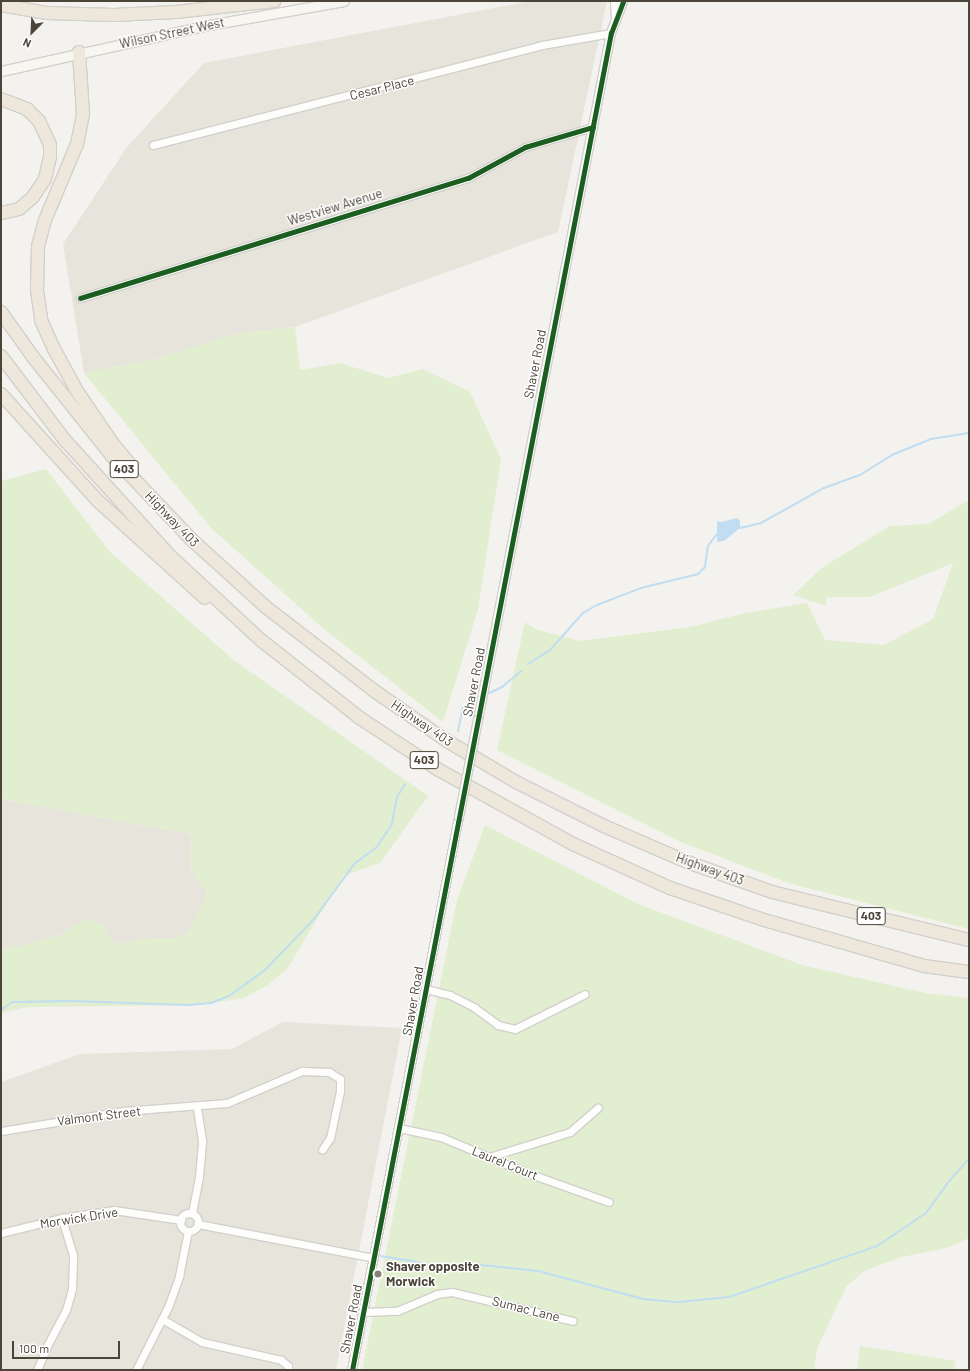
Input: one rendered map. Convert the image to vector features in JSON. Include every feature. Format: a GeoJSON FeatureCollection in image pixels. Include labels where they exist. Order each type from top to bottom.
{"type":"FeatureCollection","features":[{"type":"Feature","properties":{"kind":"highway"},"geometry":{"type":"LineString","coordinates":[[1,5],[47,13],[114,15],[176,12],[274,1]]}},
{"type":"Feature","properties":{"kind":"highway"},"geometry":{"type":"LineString","coordinates":[[79,52],[83,114],[79,136],[38,246],[36,267],[41,320],[54,349],[77,390],[113,444],[174,512],[268,608]]}},
{"type":"Feature","properties":{"kind":"highway"},"geometry":{"type":"LineString","coordinates":[[1,99],[27,109],[39,122],[50,145],[50,157],[46,180],[33,197],[19,209],[1,212]]}},
{"type":"Feature","properties":{"kind":"highway","name":"Highway 403"},"geometry":{"type":"LineString","coordinates":[[1,312],[33,357],[112,456],[192,540],[268,608],[373,690],[447,741],[516,782],[604,826],[687,862],[772,892],[969,940]]}},
{"type":"Feature","properties":{"kind":"highway","name":"Highway 403"},"geometry":{"type":"LineString","coordinates":[[1,356],[64,439],[116,500],[169,555],[262,641],[360,718],[437,769],[572,844],[670,888],[764,920],[924,966],[969,972]]}},
{"type":"Feature","properties":{"kind":"highway"},"geometry":{"type":"LineString","coordinates":[[1,394],[98,502],[187,585],[262,641]]}},
{"type":"Feature","properties":{"kind":"main road","name":"Wilson Street West"},"geometry":{"type":"LineString","coordinates":[[1,71],[79,52],[209,24],[344,1]]}},
{"type":"Feature","properties":{"kind":"street","name":"Shaver Road"},"geometry":{"type":"LineString","coordinates":[[616,1],[616,18]]}},
{"type":"Feature","properties":{"kind":"street","name":"Shaver Road"},"geometry":{"type":"LineString","coordinates":[[352,1370],[611,33],[623,1]]}},
{"type":"Feature","properties":{"kind":"street","name":"Cesar Place"},"geometry":{"type":"LineString","coordinates":[[153,145],[542,45],[611,33]]}},
{"type":"Feature","properties":{"kind":"street","name":"Westview Avenue"},"geometry":{"type":"LineString","coordinates":[[80,298],[468,178],[525,147],[593,127]]}},
{"type":"Feature","properties":{"kind":"street"},"geometry":{"type":"LineString","coordinates":[[426,989],[464,1001],[498,1025],[515,1029],[585,994]]}},
{"type":"Feature","properties":{"kind":"street","name":"Valmont Street"},"geometry":{"type":"LineString","coordinates":[[1,1131],[123,1111],[197,1107],[227,1103],[302,1071],[329,1072],[340,1079],[340,1091],[330,1138],[322,1150]]}},
{"type":"Feature","properties":{"kind":"street"},"geometry":{"type":"LineString","coordinates":[[192,1213],[199,1177],[202,1140],[197,1107]]}},
{"type":"Feature","properties":{"kind":"street"},"geometry":{"type":"LineString","coordinates":[[489,1157],[570,1132],[598,1108]]}},
{"type":"Feature","properties":{"kind":"street","name":"Laurel Court"},"geometry":{"type":"LineString","coordinates":[[399,1128],[442,1137],[489,1157],[609,1202]]}},
{"type":"Feature","properties":{"kind":"street","name":"Morwick Drive"},"geometry":{"type":"LineString","coordinates":[[1,1233],[62,1218],[114,1210],[145,1213],[181,1220]]}},
{"type":"Feature","properties":{"kind":"street"},"geometry":{"type":"LineString","coordinates":[[192,1213],[197,1217],[198,1224],[194,1230],[188,1231],[182,1226],[181,1220],[184,1215],[192,1213]]}},
{"type":"Feature","properties":{"kind":"street"},"geometry":{"type":"LineString","coordinates":[[37,1370],[66,1310],[72,1289],[73,1256],[62,1218]]}},
{"type":"Feature","properties":{"kind":"street"},"geometry":{"type":"LineString","coordinates":[[198,1224],[374,1258]]}},
{"type":"Feature","properties":{"kind":"street"},"geometry":{"type":"LineString","coordinates":[[136,1370],[162,1319],[179,1276],[188,1231]]}},
{"type":"Feature","properties":{"kind":"street","name":"Sumac Lane"},"geometry":{"type":"LineString","coordinates":[[364,1312],[397,1311],[437,1294],[452,1292],[573,1321]]}},
{"type":"Feature","properties":{"kind":"street"},"geometry":{"type":"LineString","coordinates":[[162,1319],[202,1342],[281,1360],[288,1366],[288,1370]]}},
{"type":"Feature","properties":{"kind":"shaded area"},"geometry":{"type":"Polygon","coordinates":[[[531,1],[607,1],[558,232],[295,327],[236,334],[152,360],[84,373],[63,244],[127,147],[204,63],[531,1]]]}},
{"type":"Feature","properties":{"kind":"shaded area"},"geometry":{"type":"Polygon","coordinates":[[[1,799],[191,834],[190,868],[205,889],[207,897],[187,934],[176,938],[144,939],[121,944],[112,941],[101,924],[86,919],[58,936],[1,951],[1,799]]]}},
{"type":"Feature","properties":{"kind":"shaded area"},"geometry":{"type":"Polygon","coordinates":[[[283,1022],[402,1028],[336,1370],[1,1370],[1,1082],[80,1054],[232,1049],[283,1022]]]}},
{"type":"Feature","properties":{"kind":"green space"},"geometry":{"type":"Polygon","coordinates":[[[295,327],[300,370],[340,363],[388,378],[423,369],[470,392],[501,459],[478,609],[443,722],[324,629],[211,528],[84,373],[152,360],[236,334],[295,327]]]}},
{"type":"Feature","properties":{"kind":"green space"},"geometry":{"type":"Polygon","coordinates":[[[46,469],[111,553],[235,661],[428,796],[380,863],[343,876],[287,969],[268,985],[244,998],[198,1005],[28,1007],[1,1013],[1,951],[58,936],[86,919],[101,924],[112,941],[121,944],[144,939],[176,938],[187,934],[207,897],[205,889],[190,868],[191,834],[1,799],[1,481],[46,469]]]}},
{"type":"Feature","properties":{"kind":"green space"},"geometry":{"type":"Polygon","coordinates":[[[969,500],[969,929],[788,883],[681,842],[497,750],[525,622],[535,629],[580,641],[690,627],[741,614],[807,603],[825,640],[884,645],[933,619],[953,563],[870,597],[827,597],[826,606],[793,595],[823,567],[890,526],[928,524],[969,500]]]}},
{"type":"Feature","properties":{"kind":"green space"},"geometry":{"type":"Polygon","coordinates":[[[485,825],[638,904],[802,965],[925,993],[969,998],[969,1238],[947,1248],[902,1257],[864,1271],[846,1287],[817,1349],[814,1370],[362,1370],[457,900],[485,825]]]}},
{"type":"Feature","properties":{"kind":"green space"},"geometry":{"type":"Polygon","coordinates":[[[860,1346],[956,1361],[954,1370],[857,1370],[860,1346]]]}},
{"type":"Feature","properties":{"kind":"water"},"geometry":{"type":"Polygon","coordinates":[[[737,518],[740,521],[740,528],[724,541],[717,542],[717,521],[722,522],[737,518]]]}},
{"type":"Feature","properties":{"kind":"waterway"},"geometry":{"type":"LineString","coordinates":[[740,528],[761,523],[824,488],[860,475],[894,454],[931,439],[969,433]]}},
{"type":"Feature","properties":{"kind":"waterway"},"geometry":{"type":"LineString","coordinates":[[528,664],[550,650],[583,613],[597,605],[641,588],[698,574],[705,567],[708,546],[716,535]]}},
{"type":"Feature","properties":{"kind":"waterway"},"geometry":{"type":"LineString","coordinates":[[485,695],[502,687],[521,671]]}},
{"type":"Feature","properties":{"kind":"waterway"},"geometry":{"type":"LineString","coordinates":[[458,731],[463,708],[479,698]]}},
{"type":"Feature","properties":{"kind":"waterway"},"geometry":{"type":"LineString","coordinates":[[1,1010],[12,1002],[71,1001],[188,1005],[211,1003],[229,996],[265,970],[314,919],[355,863],[376,848],[392,824],[397,797],[405,784]]}},
{"type":"Feature","properties":{"kind":"waterway"},"geometry":{"type":"LineString","coordinates":[[380,1256],[413,1261],[435,1267],[481,1265],[538,1271],[643,1299],[679,1302],[729,1297],[877,1246],[926,1213],[950,1180],[969,1159]]}},
{"type":"Feature","properties":{"kind":"cycle path"},"geometry":{"type":"LineString","coordinates":[[352,1370],[611,33],[623,1]]}},
{"type":"Feature","properties":{"kind":"cycle path"},"geometry":{"type":"LineString","coordinates":[[80,298],[468,178],[525,147],[593,127]]}},
{"type":"Feature","properties":{"kind":"place","name":"Shaver opposite Morwick"},"geometry":{"type":"Point","coordinates":[378,1274]}}]}
